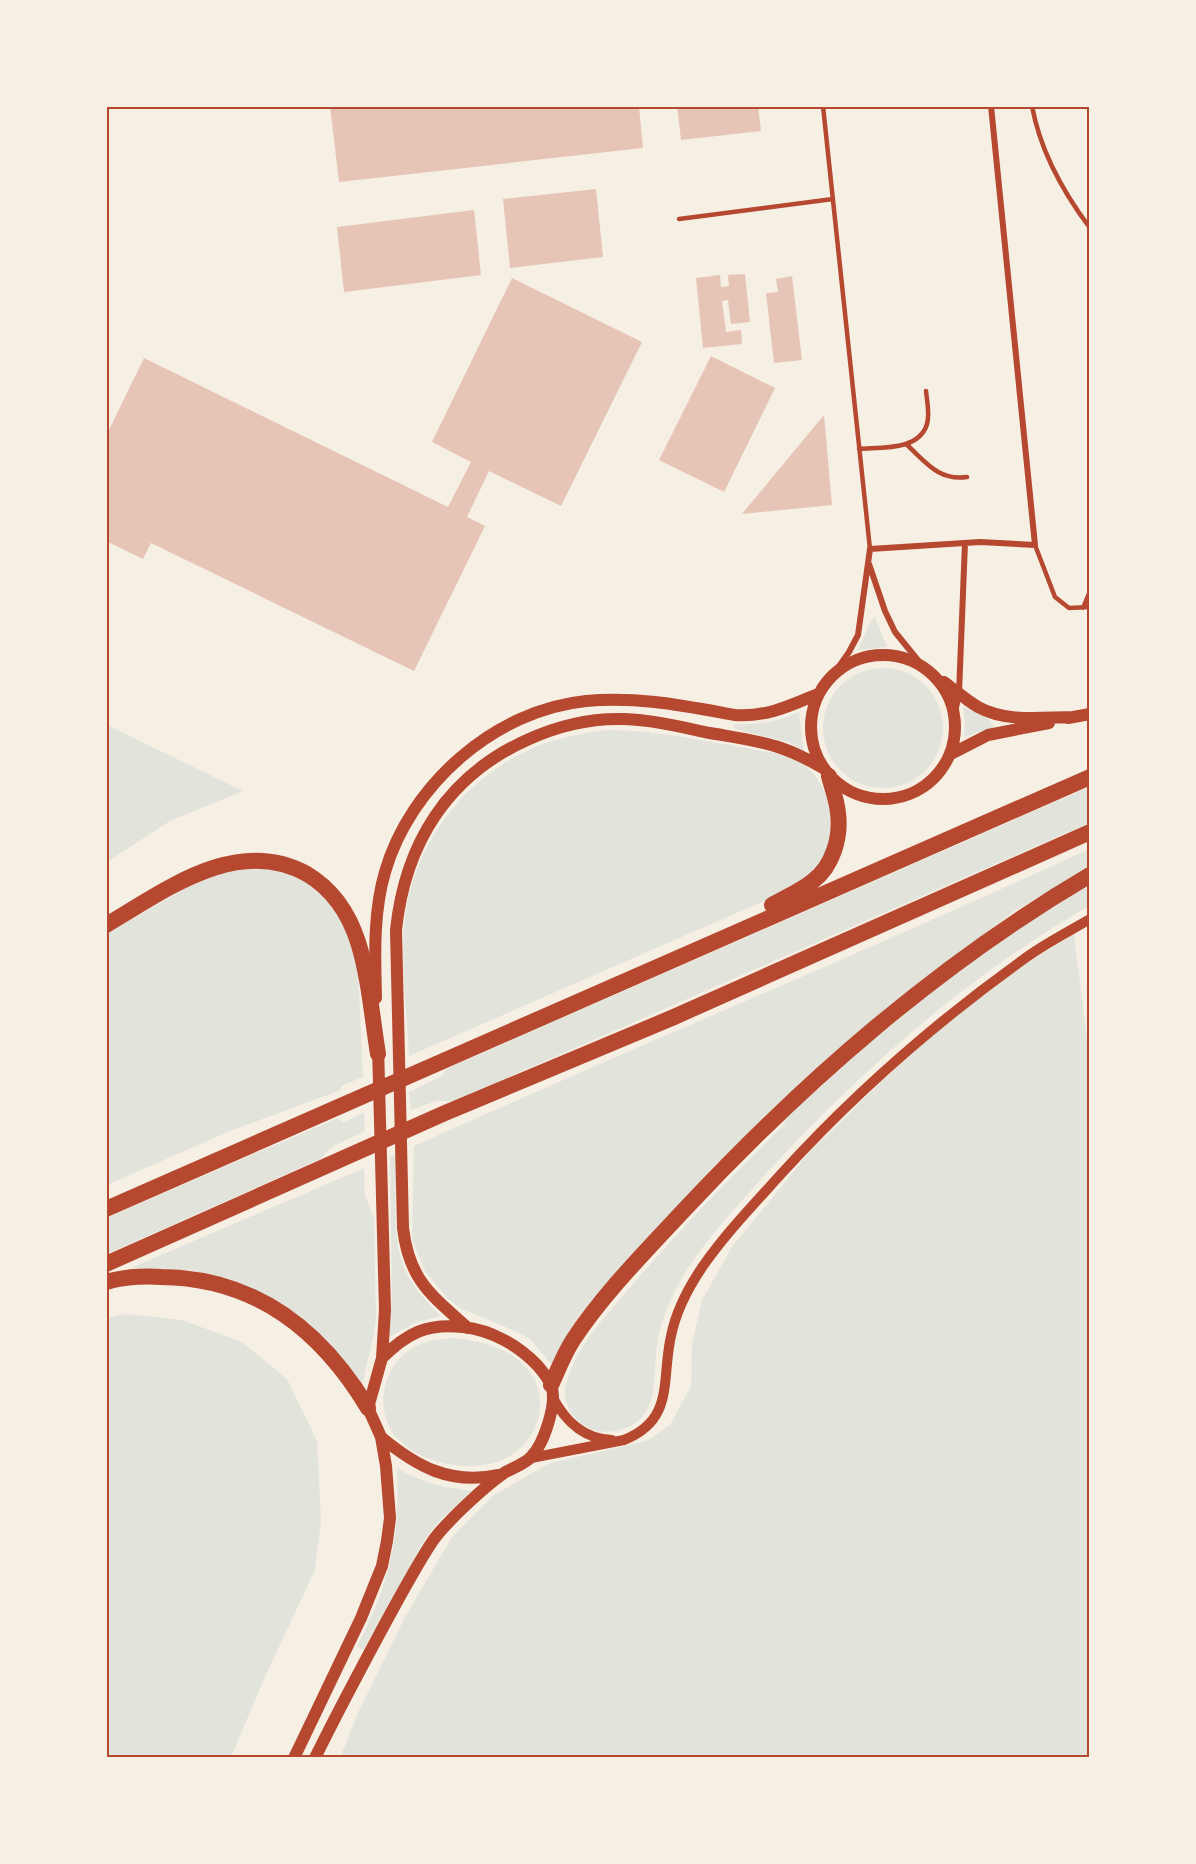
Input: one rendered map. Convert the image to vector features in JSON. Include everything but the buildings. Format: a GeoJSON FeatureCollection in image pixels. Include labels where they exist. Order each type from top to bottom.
{"type":"FeatureCollection","features":[{"type":"Feature","properties":{"kind":"highway"},"geometry":{"type":"LineString","coordinates":[[672,959],[795,893],[820,874],[834,852],[838,835],[838,813],[826,772]]}},
{"type":"Feature","properties":{"kind":"highway"},"geometry":{"type":"LineString","coordinates":[[106,1207],[145,1192],[1089,777]]}},
{"type":"Feature","properties":{"kind":"highway"},"geometry":{"type":"LineString","coordinates":[[106,1264],[444,1113],[674,1017],[1089,832]]}},
{"type":"Feature","properties":{"kind":"highway"},"geometry":{"type":"LineString","coordinates":[[106,925],[174,886],[211,868],[229,863],[247,860],[268,861],[285,864],[304,873],[331,893],[351,923],[362,958],[378,1054]]}},
{"type":"Feature","properties":{"kind":"highway"},"geometry":{"type":"LineString","coordinates":[[552,1390],[571,1342],[611,1291],[700,1193],[778,1113],[882,1021],[967,955],[1089,876]]}},
{"type":"Feature","properties":{"kind":"highway"},"geometry":{"type":"LineString","coordinates":[[106,1282],[150,1276],[208,1281],[237,1290],[267,1304],[293,1320],[334,1357],[368,1408]]}},
{"type":"Feature","properties":{"kind":"main road"},"geometry":{"type":"LineString","coordinates":[[826,772],[814,750],[811,732],[812,713],[818,694],[833,675],[852,661],[875,655],[898,656],[921,664],[937,678],[994,714],[1012,717],[1074,717]]}},
{"type":"Feature","properties":{"kind":"main road"},"geometry":{"type":"LineString","coordinates":[[468,1328],[435,1298],[417,1277],[405,1245],[403,1228],[396,930],[399,902],[406,873],[437,812],[457,787],[492,758],[511,747],[557,728],[589,721],[622,719],[677,726],[781,748],[826,772],[846,790],[865,798],[886,800],[906,796],[925,787],[940,772],[951,754],[956,734],[955,713],[949,694],[937,678]]}},
{"type":"Feature","properties":{"kind":"main road"},"geometry":{"type":"LineString","coordinates":[[294,1758],[347,1649],[382,1566],[390,1518],[389,1491],[381,1437],[368,1408],[382,1358],[386,1283],[375,940],[379,895],[384,873],[399,836],[422,799],[439,778],[469,750],[529,715],[583,701],[638,699],[750,716],[770,713],[818,694]]}},
{"type":"Feature","properties":{"kind":"main road"},"geometry":{"type":"LineString","coordinates":[[951,754],[988,735],[1089,714]]}},
{"type":"Feature","properties":{"kind":"main road"},"geometry":{"type":"LineString","coordinates":[[315,1758],[341,1704],[420,1561],[437,1536],[502,1474],[531,1458],[545,1433],[550,1415],[552,1390],[542,1370],[512,1344],[490,1334],[452,1326],[430,1327],[413,1333],[397,1343],[382,1358]]}},
{"type":"Feature","properties":{"kind":"main road"},"geometry":{"type":"LineString","coordinates":[[381,1437],[404,1456],[444,1475],[482,1479],[502,1474]]}},
{"type":"Feature","properties":{"kind":"street"},"geometry":{"type":"LineString","coordinates":[[833,675],[858,634],[870,549],[965,543],[1035,545],[991,106]]}},
{"type":"Feature","properties":{"kind":"street"},"geometry":{"type":"LineString","coordinates":[[955,713],[959,693],[965,543]]}},
{"type":"Feature","properties":{"kind":"street"},"geometry":{"type":"LineString","coordinates":[[868,561],[885,611],[895,632],[921,664]]}},
{"type":"Feature","properties":{"kind":"street"},"geometry":{"type":"LineString","coordinates":[[531,1458],[624,1440],[638,1435],[650,1425],[663,1401],[671,1334],[685,1295],[709,1257],[750,1207],[822,1129],[897,1059],[957,1009],[1026,958],[1089,919]]}},
{"type":"Feature","properties":{"kind":"street"},"geometry":{"type":"LineString","coordinates":[[552,1390],[558,1407],[575,1428],[585,1434],[603,1439],[624,1440]]}},
{"type":"Feature","properties":{"kind":"lane"},"geometry":{"type":"LineString","coordinates":[[823,106],[870,549]]}},
{"type":"Feature","properties":{"kind":"lane"},"geometry":{"type":"LineString","coordinates":[[1032,106],[1048,157],[1069,200],[1089,228]]}},
{"type":"Feature","properties":{"kind":"lane"},"geometry":{"type":"LineString","coordinates":[[679,219],[833,199]]}},
{"type":"Feature","properties":{"kind":"lane"},"geometry":{"type":"LineString","coordinates":[[859,449],[915,441],[927,426],[926,391]]}},
{"type":"Feature","properties":{"kind":"lane"},"geometry":{"type":"LineString","coordinates":[[906,444],[944,476],[955,479],[967,477]]}},
{"type":"Feature","properties":{"kind":"lane"},"geometry":{"type":"LineString","coordinates":[[1035,545],[1055,597],[1069,608],[1089,607]]}},
{"type":"Feature","properties":{"kind":"lane"},"geometry":{"type":"LineString","coordinates":[[1083,609],[1089,591]]}},
{"type":"Feature","properties":{"kind":"shaded area"},"geometry":{"type":"Polygon","coordinates":[[[875,617],[887,647],[858,650],[870,622],[875,617]]]}},
{"type":"Feature","properties":{"kind":"shaded area"},"geometry":{"type":"Polygon","coordinates":[[[883,668],[906,672],[925,686],[939,705],[943,728],[939,751],[925,770],[906,784],[883,788],[860,784],[841,770],[827,751],[823,728],[827,705],[841,686],[860,672],[883,668]]]}},
{"type":"Feature","properties":{"kind":"shaded area"},"geometry":{"type":"Polygon","coordinates":[[[963,707],[989,719],[994,727],[964,737],[963,707]]]}},
{"type":"Feature","properties":{"kind":"shaded area"},"geometry":{"type":"Polygon","coordinates":[[[799,712],[804,751],[788,742],[735,729],[734,724],[767,722],[799,712]]]}},
{"type":"Feature","properties":{"kind":"shaded area"},"geometry":{"type":"Polygon","coordinates":[[[106,725],[243,791],[170,821],[107,862],[106,725]]]}},
{"type":"Feature","properties":{"kind":"shaded area"},"geometry":{"type":"Polygon","coordinates":[[[606,730],[650,732],[780,754],[803,764],[816,777],[824,790],[828,804],[830,835],[820,863],[808,878],[771,898],[409,1056],[404,970],[405,918],[418,867],[429,843],[459,801],[499,766],[542,744],[606,730]]]}},
{"type":"Feature","properties":{"kind":"shaded area"},"geometry":{"type":"Polygon","coordinates":[[[1089,787],[1089,823],[454,1101],[436,1101],[411,1110],[409,1092],[442,1076],[446,1069],[1089,787]]]}},
{"type":"Feature","properties":{"kind":"shaded area"},"geometry":{"type":"Polygon","coordinates":[[[1089,849],[1089,869],[1014,911],[846,1042],[784,1098],[715,1165],[590,1302],[569,1331],[552,1365],[531,1340],[462,1309],[448,1299],[425,1271],[412,1239],[414,1146],[921,925],[1089,849]]]}},
{"type":"Feature","properties":{"kind":"shaded area"},"geometry":{"type":"Polygon","coordinates":[[[243,866],[276,869],[310,884],[323,895],[345,923],[358,969],[363,1077],[341,1086],[341,1090],[230,1131],[107,1185],[106,934],[207,876],[243,866]]]}},
{"type":"Feature","properties":{"kind":"shaded area"},"geometry":{"type":"Polygon","coordinates":[[[1089,881],[1089,906],[1002,962],[921,1024],[844,1093],[772,1167],[722,1224],[688,1269],[668,1307],[658,1337],[652,1397],[641,1418],[631,1426],[610,1432],[593,1430],[578,1421],[568,1406],[565,1388],[577,1356],[585,1343],[603,1319],[670,1243],[726,1182],[785,1124],[785,1118],[868,1044],[965,964],[1089,881]]]}},
{"type":"Feature","properties":{"kind":"shaded area"},"geometry":{"type":"Polygon","coordinates":[[[1074,934],[1090,1063],[1089,1757],[340,1758],[358,1713],[405,1617],[452,1537],[494,1495],[550,1463],[647,1441],[670,1425],[691,1386],[692,1344],[702,1300],[732,1247],[808,1154],[931,1033],[1014,971],[1074,934]]]}},
{"type":"Feature","properties":{"kind":"shaded area"},"geometry":{"type":"Polygon","coordinates":[[[364,1112],[365,1131],[333,1146],[320,1159],[107,1254],[106,1218],[338,1118],[343,1123],[364,1112]]]}},
{"type":"Feature","properties":{"kind":"shaded area"},"geometry":{"type":"Polygon","coordinates":[[[396,1154],[396,1224],[399,1252],[414,1286],[441,1316],[417,1322],[389,1337],[392,1293],[390,1157],[396,1154]]]}},
{"type":"Feature","properties":{"kind":"shaded area"},"geometry":{"type":"Polygon","coordinates":[[[364,1168],[365,1195],[374,1219],[376,1318],[362,1385],[237,1282],[188,1270],[138,1270],[133,1267],[364,1168]]]}},
{"type":"Feature","properties":{"kind":"shaded area"},"geometry":{"type":"Polygon","coordinates":[[[126,1314],[182,1320],[242,1342],[287,1379],[317,1441],[321,1520],[315,1570],[264,1679],[231,1757],[107,1757],[106,1318],[126,1314]]]}},
{"type":"Feature","properties":{"kind":"shaded area"},"geometry":{"type":"Polygon","coordinates":[[[454,1338],[495,1347],[513,1356],[528,1370],[537,1385],[540,1400],[539,1415],[534,1430],[526,1442],[514,1453],[500,1461],[484,1465],[462,1466],[428,1458],[399,1440],[386,1417],[383,1405],[387,1379],[401,1357],[426,1342],[454,1338]]]}},
{"type":"Feature","properties":{"kind":"shaded area"},"geometry":{"type":"Polygon","coordinates":[[[397,1468],[433,1484],[472,1491],[440,1520],[425,1539],[363,1650],[357,1646],[378,1602],[394,1539],[397,1517],[397,1468]]]}}]}
